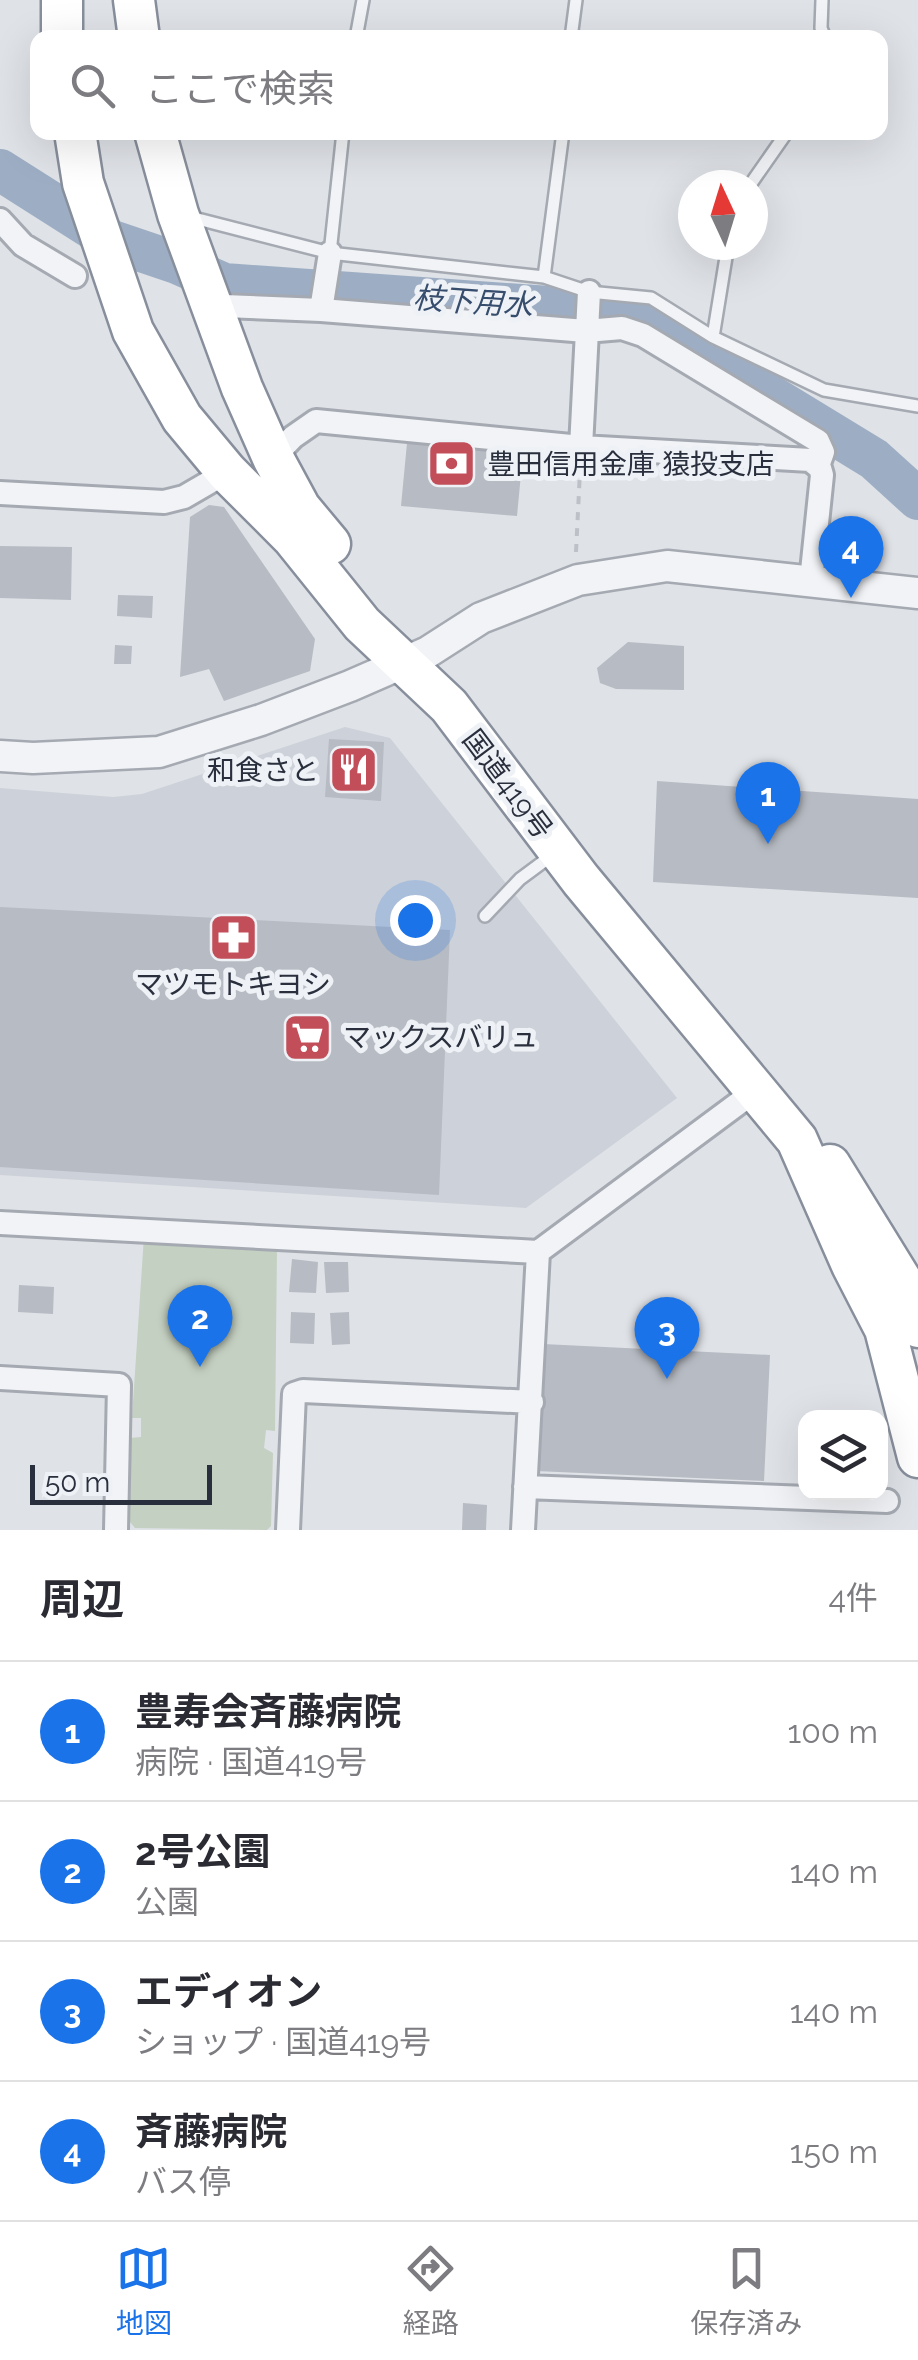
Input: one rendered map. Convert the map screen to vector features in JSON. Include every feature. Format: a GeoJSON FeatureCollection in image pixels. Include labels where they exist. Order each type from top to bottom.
{"type":"FeatureCollection","features":[{"type":"Feature","properties":{"kind":"highway"},"geometry":{"type":"LineString","coordinates":[[62,0],[62,30]]}},
{"type":"Feature","properties":{"kind":"highway"},"geometry":{"type":"LineString","coordinates":[[134,0],[138,30]]}},
{"type":"Feature","properties":{"kind":"highway","name":"国道419号"},"geometry":{"type":"LineString","coordinates":[[76,140],[94,276],[132,331],[182,418],[227,472],[292,538],[362,624],[416,657],[451,686],[584,858],[794,1109],[910,1274],[918,1327]]}},
{"type":"Feature","properties":{"kind":"highway","name":"国道419号"},"geometry":{"type":"LineString","coordinates":[[157,140],[178,214],[212,309],[272,458],[300,508],[386,610],[448,706],[559,851],[798,1140],[852,1265],[886,1329],[918,1457]]}},
{"type":"Feature","properties":{"kind":"street"},"geometry":{"type":"LineString","coordinates":[[0,220],[23,245],[94,276]]}},
{"type":"Feature","properties":{"kind":"street"},"geometry":{"type":"LineString","coordinates":[[322,302],[328,258]]}},
{"type":"Feature","properties":{"kind":"street"},"geometry":{"type":"LineString","coordinates":[[212,309],[322,302],[588,310],[643,335],[818,441],[823,452],[818,466]]}},
{"type":"Feature","properties":{"kind":"street"},"geometry":{"type":"LineString","coordinates":[[581,447],[588,310]]}},
{"type":"Feature","properties":{"kind":"street"},"geometry":{"type":"LineString","coordinates":[[272,458],[316,421],[581,447],[810,460],[822,475],[811,580]]}},
{"type":"Feature","properties":{"kind":"street"},"geometry":{"type":"LineString","coordinates":[[0,493],[164,502],[184,497],[227,472]]}},
{"type":"Feature","properties":{"kind":"street"},"geometry":{"type":"LineString","coordinates":[[0,756],[159,752],[261,720],[416,657],[481,618],[578,580],[668,566],[918,594]]}},
{"type":"Feature","properties":{"kind":"street"},"geometry":{"type":"LineString","coordinates":[[0,1223],[538,1252],[755,1090]]}},
{"type":"Feature","properties":{"kind":"street"},"geometry":{"type":"LineString","coordinates":[[523,1530],[538,1252]]}},
{"type":"Feature","properties":{"kind":"street"},"geometry":{"type":"LineString","coordinates":[[0,1378],[119,1385],[116,1530]]}},
{"type":"Feature","properties":{"kind":"street"},"geometry":{"type":"LineString","coordinates":[[288,1530],[294,1394],[303,1391],[532,1402]]}},
{"type":"Feature","properties":{"kind":"street"},"geometry":{"type":"LineString","coordinates":[[526,1486],[887,1501]]}},
{"type":"Feature","properties":{"kind":"lane"},"geometry":{"type":"LineString","coordinates":[[357,30],[363,0]]}},
{"type":"Feature","properties":{"kind":"lane"},"geometry":{"type":"LineString","coordinates":[[573,30],[576,0]]}},
{"type":"Feature","properties":{"kind":"lane"},"geometry":{"type":"LineString","coordinates":[[822,0],[824,30]]}},
{"type":"Feature","properties":{"kind":"lane"},"geometry":{"type":"LineString","coordinates":[[328,258],[342,140]]}},
{"type":"Feature","properties":{"kind":"lane"},"geometry":{"type":"LineString","coordinates":[[544,277],[561,140]]}},
{"type":"Feature","properties":{"kind":"lane"},"geometry":{"type":"LineString","coordinates":[[761,170],[782,140]]}},
{"type":"Feature","properties":{"kind":"lane"},"geometry":{"type":"LineString","coordinates":[[178,214],[328,258],[544,277],[588,310],[651,298],[713,338],[824,390],[918,406]]}},
{"type":"Feature","properties":{"kind":"lane"},"geometry":{"type":"LineString","coordinates":[[713,338],[726,260]]}},
{"type":"Feature","properties":{"kind":"lane"},"geometry":{"type":"LineString","coordinates":[[485,916],[520,880],[559,851]]}},
{"type":"Feature","properties":{"kind":"path"},"geometry":{"type":"LineString","coordinates":[[578,580],[581,447]]}},
{"type":"Feature","properties":{"kind":"shaded area"},"geometry":{"type":"Polygon","coordinates":[[[345,727],[390,738],[677,1098],[526,1208],[0,1175],[0,788],[113,797],[142,794],[345,727]]]}},
{"type":"Feature","properties":{"kind":"green space"},"geometry":{"type":"Polygon","coordinates":[[[144,1236],[277,1248],[275,1431],[266,1430],[264,1448],[273,1453],[271,1526],[267,1530],[135,1528],[125,1516],[130,1438],[141,1437],[141,1418],[132,1418],[144,1236]]]}},
{"type":"Feature","properties":{"kind":"building"},"geometry":{"type":"Polygon","coordinates":[[[407,443],[523,453],[517,516],[401,506],[407,443]]]}},
{"type":"Feature","properties":{"kind":"building"},"geometry":{"type":"Polygon","coordinates":[[[209,505],[224,507],[315,639],[310,671],[224,701],[209,669],[180,677],[190,517],[209,505]]]}},
{"type":"Feature","properties":{"kind":"building"},"geometry":{"type":"Polygon","coordinates":[[[0,546],[72,547],[71,600],[0,598],[0,546]]]}},
{"type":"Feature","properties":{"kind":"building"},"geometry":{"type":"Polygon","coordinates":[[[118,595],[153,596],[152,618],[117,616],[118,595]]]}},
{"type":"Feature","properties":{"kind":"building"},"geometry":{"type":"Polygon","coordinates":[[[628,642],[684,646],[684,690],[616,689],[600,683],[597,668],[628,642]]]}},
{"type":"Feature","properties":{"kind":"building"},"geometry":{"type":"Polygon","coordinates":[[[115,645],[132,646],[131,664],[114,664],[115,645]]]}},
{"type":"Feature","properties":{"kind":"building","name":"和食さと"},"geometry":{"type":"Polygon","coordinates":[[[329,739],[384,742],[381,801],[325,797],[329,739]]]}},
{"type":"Feature","properties":{"kind":"building"},"geometry":{"type":"Polygon","coordinates":[[[657,781],[918,799],[918,898],[653,882],[657,781]]]}},
{"type":"Feature","properties":{"kind":"building"},"geometry":{"type":"Polygon","coordinates":[[[0,907],[450,930],[439,1195],[0,1167],[0,907]]]}},
{"type":"Feature","properties":{"kind":"building"},"geometry":{"type":"Polygon","coordinates":[[[292,1259],[318,1262],[316,1293],[289,1292],[292,1259]]]}},
{"type":"Feature","properties":{"kind":"building"},"geometry":{"type":"Polygon","coordinates":[[[324,1262],[348,1262],[349,1292],[326,1293],[324,1262]]]}},
{"type":"Feature","properties":{"kind":"building"},"geometry":{"type":"Polygon","coordinates":[[[19,1285],[54,1287],[53,1314],[18,1312],[19,1285]]]}},
{"type":"Feature","properties":{"kind":"building"},"geometry":{"type":"Polygon","coordinates":[[[291,1312],[315,1313],[314,1344],[290,1343],[291,1312]]]}},
{"type":"Feature","properties":{"kind":"building"},"geometry":{"type":"Polygon","coordinates":[[[349,1312],[350,1344],[332,1345],[330,1313],[349,1312]]]}},
{"type":"Feature","properties":{"kind":"building"},"geometry":{"type":"Polygon","coordinates":[[[543,1344],[770,1355],[764,1481],[536,1471],[543,1344]]]}},
{"type":"Feature","properties":{"kind":"building"},"geometry":{"type":"Polygon","coordinates":[[[463,1503],[487,1505],[486,1530],[462,1530],[463,1503]]]}},
{"type":"Feature","properties":{"kind":"waterway","name":"枝下用水"},"geometry":{"type":"LineString","coordinates":[[0,170],[112,241],[224,284],[635,313],[874,459],[918,499]]}},
{"type":"Feature","properties":{"kind":"place","name":"豊田信用金庫 猿投支店"},"geometry":{"type":"Point","coordinates":[452,464]}},
{"type":"Feature","properties":{"kind":"place","name":"斉藤病院"},"geometry":{"type":"Point","coordinates":[851,598]}},
{"type":"Feature","properties":{"kind":"place","name":"和食さと"},"geometry":{"type":"Point","coordinates":[354,770]}},
{"type":"Feature","properties":{"kind":"place","name":"豊寿会斉藤病院"},"geometry":{"type":"Point","coordinates":[768,844]}},
{"type":"Feature","properties":{"kind":"place","name":"マツモトキヨシ"},"geometry":{"type":"Point","coordinates":[233,937]}},
{"type":"Feature","properties":{"kind":"place","name":"マックスバリュ"},"geometry":{"type":"Point","coordinates":[308,1037]}},
{"type":"Feature","properties":{"kind":"place","name":"2号公園"},"geometry":{"type":"Point","coordinates":[200,1367]}},
{"type":"Feature","properties":{"kind":"place","name":"エディオン"},"geometry":{"type":"Point","coordinates":[667,1379]}}]}
